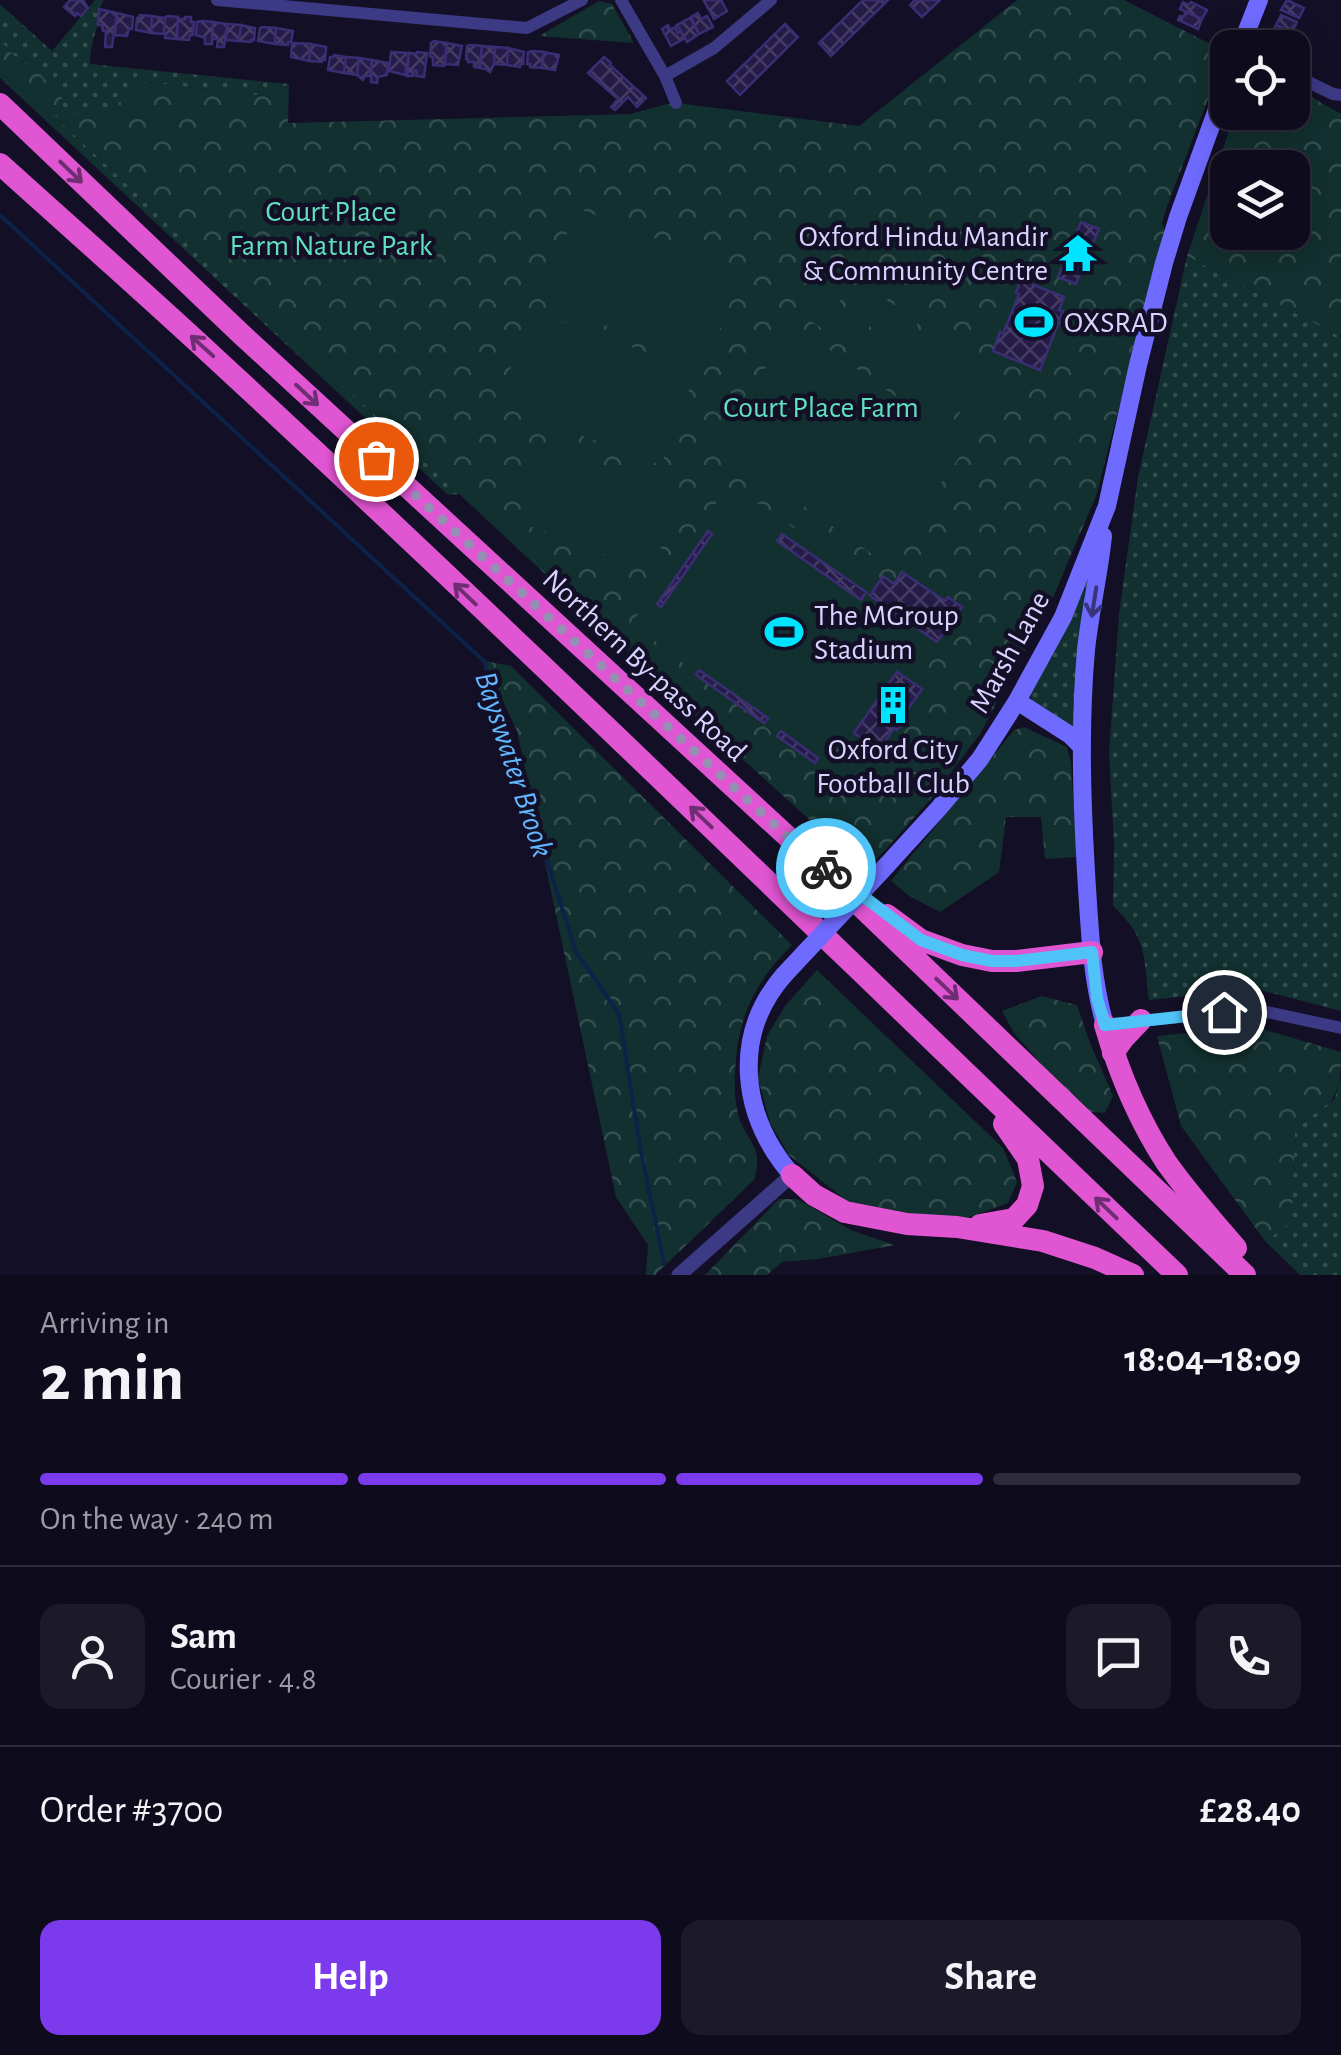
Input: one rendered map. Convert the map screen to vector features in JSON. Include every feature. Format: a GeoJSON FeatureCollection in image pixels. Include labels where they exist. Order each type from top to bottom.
{"type":"FeatureCollection","features":[{"type":"Feature","properties":{"kind":"highway","name":"Northern By-pass Road"},"geometry":{"type":"LineString","coordinates":[[0,104],[240,333],[801,849],[1245,1275]]}},
{"type":"Feature","properties":{"kind":"highway"},"geometry":{"type":"LineString","coordinates":[[0,164],[337,472],[1177,1275]]}},
{"type":"Feature","properties":{"kind":"highway"},"geometry":{"type":"LineString","coordinates":[[801,849],[921,940],[962,955],[1016,961],[1092,952]]}},
{"type":"Feature","properties":{"kind":"highway"},"geometry":{"type":"LineString","coordinates":[[1114,1053],[1141,1020]]}},
{"type":"Feature","properties":{"kind":"highway"},"geometry":{"type":"LineString","coordinates":[[1105,1025],[1124,1085],[1166,1161],[1258,1275]]}},
{"type":"Feature","properties":{"kind":"highway"},"geometry":{"type":"LineString","coordinates":[[952,1060],[1028,1159],[1032,1186],[1027,1205],[1014,1219],[957,1227]]}},
{"type":"Feature","properties":{"kind":"highway"},"geometry":{"type":"LineString","coordinates":[[792,1175],[814,1195],[846,1212],[1043,1241],[1133,1275]]}},
{"type":"Feature","properties":{"kind":"main road"},"geometry":{"type":"LineString","coordinates":[[1247,30],[1258,0]]}},
{"type":"Feature","properties":{"kind":"main road","name":"Marsh Lane"},"geometry":{"type":"LineString","coordinates":[[792,1175],[764,1137],[749,1087],[748,1058],[758,1014],[770,990],[888,865],[980,759],[1063,616],[1108,506],[1164,263],[1210,129]]}},
{"type":"Feature","properties":{"kind":"main road"},"geometry":{"type":"LineString","coordinates":[[1105,1025],[1097,998],[1092,952],[1081,746],[1086,649],[1108,506]]}},
{"type":"Feature","properties":{"kind":"main road"},"geometry":{"type":"LineString","coordinates":[[1017,701],[1081,746]]}},
{"type":"Feature","properties":{"kind":"street"},"geometry":{"type":"LineString","coordinates":[[221,0],[363,6],[528,28],[582,0]]}},
{"type":"Feature","properties":{"kind":"street"},"geometry":{"type":"LineString","coordinates":[[620,0],[676,104]]}},
{"type":"Feature","properties":{"kind":"street"},"geometry":{"type":"LineString","coordinates":[[664,76],[714,48],[770,0]]}},
{"type":"Feature","properties":{"kind":"street"},"geometry":{"type":"LineString","coordinates":[[1310,83],[1341,95]]}},
{"type":"Feature","properties":{"kind":"street"},"geometry":{"type":"LineString","coordinates":[[1105,1025],[1224,1012],[1266,1012],[1341,1028]]}},
{"type":"Feature","properties":{"kind":"street"},"geometry":{"type":"LineString","coordinates":[[679,1275],[792,1175]]}},
{"type":"Feature","properties":{"kind":"green space"},"geometry":{"type":"Polygon","coordinates":[[[95,0],[104,0],[90,64],[289,84],[265,96],[146,82],[175,173],[56,118],[460,494],[448,495],[0,78],[0,73],[56,117],[38,72],[14,56],[0,40],[0,4],[52,51],[95,0]]]}},
{"type":"Feature","properties":{"kind":"green space","name":"Court Place Farm"},"geometry":{"type":"Polygon","coordinates":[[[1017,0],[1124,0],[1210,44],[1210,94],[1162,223],[1165,231],[1096,496],[1052,600],[980,734],[930,800],[866,871],[663,687],[55,117],[0,73],[0,40],[63,99],[56,117],[114,106],[145,82],[265,96],[289,84],[288,123],[630,114],[676,103],[859,126],[1017,0]]]}},
{"type":"Feature","properties":{"kind":"green space"},"geometry":{"type":"Polygon","coordinates":[[[599,1],[612,4],[634,43],[539,36],[599,1]]]}},
{"type":"Feature","properties":{"kind":"green space"},"geometry":{"type":"Polygon","coordinates":[[[1310,97],[1341,114],[1341,337],[1187,256],[1210,187],[1210,250],[1310,250],[1310,150],[1223,150],[1229,130],[1310,130],[1310,97]]]}},
{"type":"Feature","properties":{"kind":"green space"},"geometry":{"type":"Polygon","coordinates":[[[577,208],[742,272],[706,365],[541,300],[577,208]]]}},
{"type":"Feature","properties":{"kind":"green space"},"geometry":{"type":"Polygon","coordinates":[[[1187,256],[1341,337],[1341,1011],[1256,989],[1149,1000],[1138,938],[1113,906],[1109,753],[1119,614],[1138,477],[1187,256]]]}},
{"type":"Feature","properties":{"kind":"green space"},"geometry":{"type":"Polygon","coordinates":[[[831,260],[856,278],[821,328],[796,311],[831,260]]]}},
{"type":"Feature","properties":{"kind":"green space"},"geometry":{"type":"Polygon","coordinates":[[[863,282],[888,300],[853,350],[827,332],[863,282]]]}},
{"type":"Feature","properties":{"kind":"green space"},"geometry":{"type":"Polygon","coordinates":[[[894,304],[919,322],[884,372],[859,355],[894,304]]]}},
{"type":"Feature","properties":{"kind":"green space"},"geometry":{"type":"Polygon","coordinates":[[[532,310],[696,371],[661,465],[497,404],[532,310]]]}},
{"type":"Feature","properties":{"kind":"green space"},"geometry":{"type":"Polygon","coordinates":[[[795,326],[967,446],[885,563],[713,442],[795,326]]]}},
{"type":"Feature","properties":{"kind":"green space"},"geometry":{"type":"Polygon","coordinates":[[[926,327],[950,345],[915,394],[891,376],[926,327]]]}},
{"type":"Feature","properties":{"kind":"green space"},"geometry":{"type":"Polygon","coordinates":[[[957,349],[982,367],[947,416],[922,399],[957,349]]]}},
{"type":"Feature","properties":{"kind":"green space"},"geometry":{"type":"Polygon","coordinates":[[[990,371],[1015,388],[979,438],[955,420],[990,371]]]}},
{"type":"Feature","properties":{"kind":"green space"},"geometry":{"type":"Polygon","coordinates":[[[545,443],[681,494],[652,572],[516,521],[545,443]]]}},
{"type":"Feature","properties":{"kind":"green space","name":"The MGroup Stadium"},"geometry":{"type":"Polygon","coordinates":[[[744,494],[873,582],[866,593],[937,642],[939,648],[917,676],[928,686],[880,756],[849,733],[827,763],[819,758],[815,763],[632,623],[721,497],[744,494]]]}},
{"type":"Feature","properties":{"kind":"green space"},"geometry":{"type":"Polygon","coordinates":[[[1092,565],[1075,729],[1032,703],[1030,691],[1092,565]]]}},
{"type":"Feature","properties":{"kind":"green space"},"geometry":{"type":"Polygon","coordinates":[[[484,661],[511,666],[792,945],[769,970],[753,997],[738,1042],[736,1101],[757,1156],[755,1179],[655,1275],[646,1275],[648,1245],[616,1197],[517,731],[484,661]]]}},
{"type":"Feature","properties":{"kind":"green space"},"geometry":{"type":"Polygon","coordinates":[[[1024,727],[1067,747],[1077,857],[1045,859],[1041,817],[1006,817],[999,872],[940,912],[909,896],[891,881],[1014,730],[1024,727]]]}},
{"type":"Feature","properties":{"kind":"green space"},"geometry":{"type":"Polygon","coordinates":[[[817,970],[1003,1148],[1017,1182],[1008,1203],[962,1220],[847,1201],[789,1155],[770,1123],[758,1078],[767,1036],[785,1006],[817,970]]]}},
{"type":"Feature","properties":{"kind":"green space"},"geometry":{"type":"Polygon","coordinates":[[[1042,996],[1077,1005],[1113,1096],[1105,1113],[1083,1111],[1014,1033],[1002,1011],[1042,996]]]}},
{"type":"Feature","properties":{"kind":"green space"},"geometry":{"type":"Polygon","coordinates":[[[1252,1026],[1341,1052],[1339,1082],[1332,1099],[1295,1128],[1292,1222],[1265,1241],[1181,1126],[1157,1036],[1252,1026]]]}},
{"type":"Feature","properties":{"kind":"green space"},"geometry":{"type":"Polygon","coordinates":[[[1341,1077],[1341,1275],[1300,1275],[1265,1241],[1291,1222],[1295,1128],[1335,1098],[1341,1077]]]}},
{"type":"Feature","properties":{"kind":"green space"},"geometry":{"type":"Polygon","coordinates":[[[779,1199],[797,1199],[853,1231],[895,1245],[782,1262],[767,1275],[705,1275],[779,1199]]]}},
{"type":"Feature","properties":{"kind":"building"},"geometry":{"type":"Polygon","coordinates":[[[70,0],[83,0],[88,8],[81,16],[75,16],[64,7],[70,0]]]}},
{"type":"Feature","properties":{"kind":"building"},"geometry":{"type":"Polygon","coordinates":[[[706,0],[721,0],[727,11],[714,19],[706,0]]]}},
{"type":"Feature","properties":{"kind":"building"},"geometry":{"type":"Polygon","coordinates":[[[863,0],[888,0],[831,56],[819,43],[863,0]]]}},
{"type":"Feature","properties":{"kind":"building"},"geometry":{"type":"Polygon","coordinates":[[[915,0],[940,0],[922,17],[910,5],[915,0]]]}},
{"type":"Feature","properties":{"kind":"building"},"geometry":{"type":"Polygon","coordinates":[[[1287,0],[1304,8],[1299,18],[1281,10],[1287,0]]]}},
{"type":"Feature","properties":{"kind":"building"},"geometry":{"type":"Polygon","coordinates":[[[1183,2],[1207,10],[1202,19],[1180,9],[1183,2]]]}},
{"type":"Feature","properties":{"kind":"building"},"geometry":{"type":"Polygon","coordinates":[[[99,9],[117,13],[112,47],[105,47],[106,31],[98,25],[99,9]]]}},
{"type":"Feature","properties":{"kind":"building"},"geometry":{"type":"Polygon","coordinates":[[[1186,12],[1202,19],[1198,29],[1178,20],[1186,12]]]}},
{"type":"Feature","properties":{"kind":"building"},"geometry":{"type":"Polygon","coordinates":[[[117,13],[133,17],[127,36],[115,35],[117,13]]]}},
{"type":"Feature","properties":{"kind":"building"},"geometry":{"type":"Polygon","coordinates":[[[698,13],[701,19],[707,16],[713,27],[699,34],[691,17],[698,13]]]}},
{"type":"Feature","properties":{"kind":"building"},"geometry":{"type":"Polygon","coordinates":[[[140,15],[152,16],[151,33],[136,30],[140,15]]]}},
{"type":"Feature","properties":{"kind":"building"},"geometry":{"type":"Polygon","coordinates":[[[1281,15],[1297,22],[1293,30],[1276,25],[1281,15]]]}},
{"type":"Feature","properties":{"kind":"building"},"geometry":{"type":"Polygon","coordinates":[[[152,16],[165,18],[164,34],[151,33],[152,16]]]}},
{"type":"Feature","properties":{"kind":"building"},"geometry":{"type":"Polygon","coordinates":[[[167,16],[178,17],[177,39],[165,38],[167,16]]]}},
{"type":"Feature","properties":{"kind":"building"},"geometry":{"type":"Polygon","coordinates":[[[185,17],[194,22],[193,35],[189,40],[176,39],[178,19],[185,17]]]}},
{"type":"Feature","properties":{"kind":"building"},"geometry":{"type":"Polygon","coordinates":[[[690,18],[699,34],[687,42],[677,25],[690,18]]]}},
{"type":"Feature","properties":{"kind":"building"},"geometry":{"type":"Polygon","coordinates":[[[197,22],[213,22],[212,44],[205,44],[205,38],[196,35],[197,22]]]}},
{"type":"Feature","properties":{"kind":"building"},"geometry":{"type":"Polygon","coordinates":[[[213,22],[227,24],[224,47],[217,47],[218,39],[212,39],[213,22]]]}},
{"type":"Feature","properties":{"kind":"building"},"geometry":{"type":"Polygon","coordinates":[[[227,24],[241,25],[239,41],[226,40],[227,24]]]}},
{"type":"Feature","properties":{"kind":"building"},"geometry":{"type":"Polygon","coordinates":[[[785,24],[798,37],[740,95],[727,81],[785,24]]]}},
{"type":"Feature","properties":{"kind":"building"},"geometry":{"type":"Polygon","coordinates":[[[241,25],[255,28],[254,40],[239,41],[241,25]]]}},
{"type":"Feature","properties":{"kind":"building"},"geometry":{"type":"Polygon","coordinates":[[[668,25],[671,30],[675,27],[678,33],[681,31],[685,38],[671,46],[662,29],[668,25]]]}},
{"type":"Feature","properties":{"kind":"building"},"geometry":{"type":"Polygon","coordinates":[[[263,27],[276,28],[275,44],[258,41],[263,27]]]}},
{"type":"Feature","properties":{"kind":"building"},"geometry":{"type":"Polygon","coordinates":[[[276,28],[293,31],[288,45],[275,44],[276,28]]]}},
{"type":"Feature","properties":{"kind":"building"},"geometry":{"type":"Polygon","coordinates":[[[434,41],[447,43],[444,66],[433,65],[430,56],[434,41]]]}},
{"type":"Feature","properties":{"kind":"building"},"geometry":{"type":"Polygon","coordinates":[[[292,43],[311,44],[309,61],[291,57],[292,43]]]}},
{"type":"Feature","properties":{"kind":"building"},"geometry":{"type":"Polygon","coordinates":[[[447,43],[462,46],[458,65],[445,64],[447,43]]]}},
{"type":"Feature","properties":{"kind":"building"},"geometry":{"type":"Polygon","coordinates":[[[311,44],[326,47],[325,60],[309,61],[311,44]]]}},
{"type":"Feature","properties":{"kind":"building"},"geometry":{"type":"Polygon","coordinates":[[[470,45],[482,46],[480,68],[466,59],[470,45]]]}},
{"type":"Feature","properties":{"kind":"building"},"geometry":{"type":"Polygon","coordinates":[[[482,46],[495,47],[490,72],[479,68],[482,46]]]}},
{"type":"Feature","properties":{"kind":"building"},"geometry":{"type":"Polygon","coordinates":[[[495,47],[508,48],[507,65],[494,64],[495,47]]]}},
{"type":"Feature","properties":{"kind":"building"},"geometry":{"type":"Polygon","coordinates":[[[508,48],[524,52],[520,67],[507,65],[508,48]]]}},
{"type":"Feature","properties":{"kind":"building"},"geometry":{"type":"Polygon","coordinates":[[[391,52],[409,53],[405,75],[389,71],[391,52]]]}},
{"type":"Feature","properties":{"kind":"building"},"geometry":{"type":"Polygon","coordinates":[[[528,52],[544,52],[542,68],[527,64],[528,52]]]}},
{"type":"Feature","properties":{"kind":"building"},"geometry":{"type":"Polygon","coordinates":[[[544,52],[559,55],[555,70],[542,68],[544,52]]]}},
{"type":"Feature","properties":{"kind":"building"},"geometry":{"type":"Polygon","coordinates":[[[409,53],[427,53],[424,77],[416,76],[414,70],[413,76],[407,76],[409,53]]]}},
{"type":"Feature","properties":{"kind":"building"},"geometry":{"type":"Polygon","coordinates":[[[334,55],[346,57],[344,73],[328,70],[334,55]]]}},
{"type":"Feature","properties":{"kind":"building"},"geometry":{"type":"Polygon","coordinates":[[[346,57],[359,58],[357,75],[344,73],[346,57]]]}},
{"type":"Feature","properties":{"kind":"building"},"geometry":{"type":"Polygon","coordinates":[[[604,57],[646,98],[637,107],[628,97],[615,110],[611,107],[618,99],[588,73],[604,57]]]}},
{"type":"Feature","properties":{"kind":"building"},"geometry":{"type":"Polygon","coordinates":[[[359,58],[372,60],[370,76],[363,80],[357,75],[359,58]]]}},
{"type":"Feature","properties":{"kind":"building"},"geometry":{"type":"Polygon","coordinates":[[[372,60],[388,63],[387,75],[378,77],[377,83],[371,82],[372,60]]]}},
{"type":"Feature","properties":{"kind":"building","name":"Oxford Hindu Mandir & Community Centre"},"geometry":{"type":"Polygon","coordinates":[[[1081,222],[1099,229],[1076,284],[1058,277],[1081,222]]]}},
{"type":"Feature","properties":{"kind":"building","name":"OXSRAD"},"geometry":{"type":"Polygon","coordinates":[[[1021,280],[1064,297],[1059,310],[1063,311],[1040,370],[993,351],[1019,294],[1016,293],[1021,280]]]}},
{"type":"Feature","properties":{"kind":"building"},"geometry":{"type":"Polygon","coordinates":[[[708,531],[712,534],[661,607],[657,604],[708,531]]]}},
{"type":"Feature","properties":{"kind":"building"},"geometry":{"type":"Polygon","coordinates":[[[782,534],[866,592],[861,600],[777,541],[782,534]]]}},
{"type":"Feature","properties":{"kind":"building"},"geometry":{"type":"Polygon","coordinates":[[[902,572],[945,601],[948,597],[962,607],[937,642],[870,596],[883,576],[894,584],[902,572]]]}},
{"type":"Feature","properties":{"kind":"building"},"geometry":{"type":"Polygon","coordinates":[[[699,670],[768,718],[764,723],[696,675],[699,670]]]}},
{"type":"Feature","properties":{"kind":"building","name":"Oxford City Football Club"},"geometry":{"type":"Polygon","coordinates":[[[897,672],[922,689],[900,720],[903,722],[879,750],[854,733],[897,672]]]}},
{"type":"Feature","properties":{"kind":"building"},"geometry":{"type":"Polygon","coordinates":[[[781,731],[818,758],[815,763],[777,736],[781,731]]]}},
{"type":"Feature","properties":{"kind":"waterway","name":"Bayswater Brook"},"geometry":{"type":"LineString","coordinates":[[0,215],[484,661],[576,952],[619,1014],[664,1263]]}},
{"type":"Feature","properties":{"kind":"way so far"},"geometry":{"type":"LineString","coordinates":[[376,459],[826,868]]}},
{"type":"Feature","properties":{"kind":"place","name":"Oxford Hindu Mandir & Community Centre"},"geometry":{"type":"Point","coordinates":[1078,253]}},
{"type":"Feature","properties":{"kind":"place","name":"OXSRAD"},"geometry":{"type":"Point","coordinates":[1034,322]}},
{"type":"Feature","properties":{"kind":"place","name":"The MGroup Stadium"},"geometry":{"type":"Point","coordinates":[784,632]}},
{"type":"Feature","properties":{"kind":"place","name":"Oxford City Football Club"},"geometry":{"type":"Point","coordinates":[893,705]}},
{"type":"Feature","properties":{"kind":"route"},"geometry":{"type":"LineString","coordinates":[[826,868],[921,940],[962,955],[1016,961],[1092,952],[1097,998],[1105,1025],[1224,1012]]}},
{"type":"Feature","properties":{"kind":"park label","name":"Court Place Farm Nature Park"},"geometry":{"type":"Point","coordinates":[331,228]}}]}
